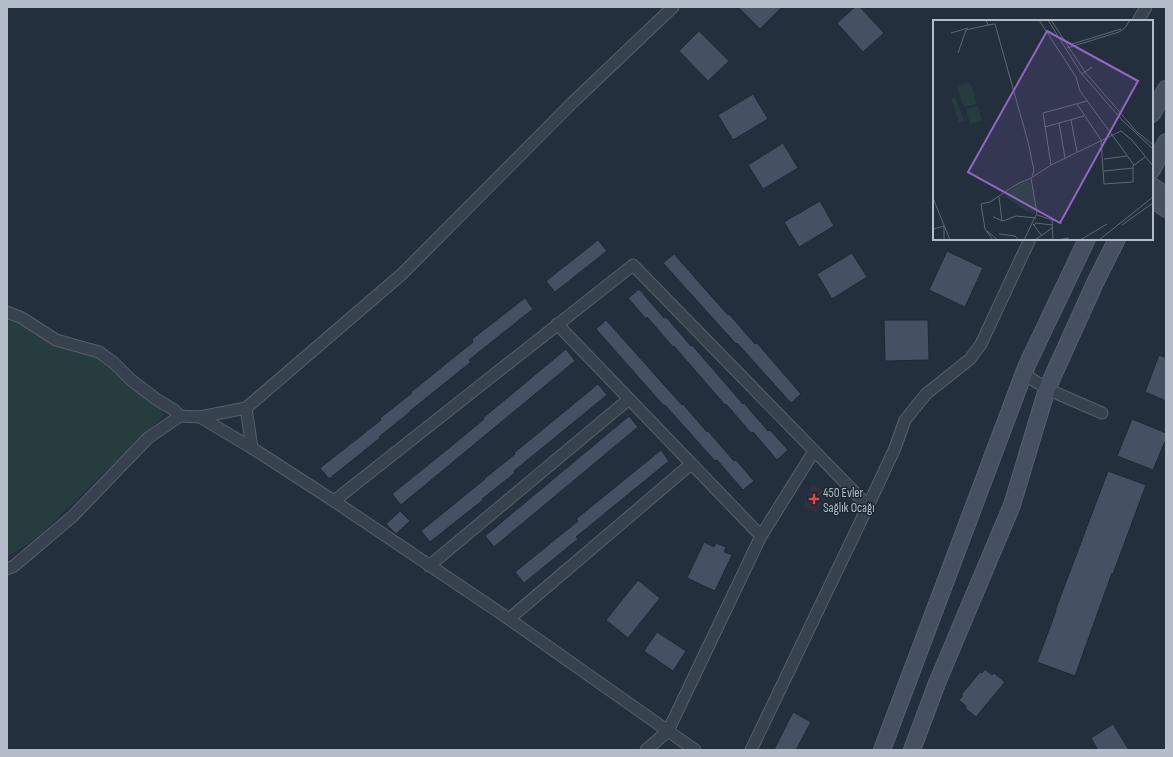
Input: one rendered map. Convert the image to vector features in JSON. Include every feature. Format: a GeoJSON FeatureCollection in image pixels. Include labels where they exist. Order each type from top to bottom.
{"type":"FeatureCollection","features":[{"type":"Feature","properties":{"kind":"street"},"geometry":{"type":"LineString","coordinates":[[7,569],[14,566],[74,516],[148,438],[170,422],[180,416],[200,417],[246,408],[402,274],[572,104],[673,7]]}},
{"type":"Feature","properties":{"kind":"street"},"geometry":{"type":"LineString","coordinates":[[1139,20],[1146,7]]}},
{"type":"Feature","properties":{"kind":"street"},"geometry":{"type":"LineString","coordinates":[[1153,112],[1166,89]]}},
{"type":"Feature","properties":{"kind":"street"},"geometry":{"type":"LineString","coordinates":[[1153,168],[1166,142]]}},
{"type":"Feature","properties":{"kind":"street"},"geometry":{"type":"LineString","coordinates":[[1153,187],[1166,195]]}},
{"type":"Feature","properties":{"kind":"street"},"geometry":{"type":"LineString","coordinates":[[1153,200],[1166,208]]}},
{"type":"Feature","properties":{"kind":"street"},"geometry":{"type":"LineString","coordinates":[[751,750],[868,506],[895,448],[905,420],[926,394],[970,359],[981,344],[1030,240]]}},
{"type":"Feature","properties":{"kind":"street"},"geometry":{"type":"LineString","coordinates":[[882,750],[1024,374],[1087,240]]}},
{"type":"Feature","properties":{"kind":"street"},"geometry":{"type":"LineString","coordinates":[[912,750],[937,683],[1012,505],[1047,389],[1095,283],[1116,240]]}},
{"type":"Feature","properties":{"kind":"street"},"geometry":{"type":"LineString","coordinates":[[334,501],[633,265],[868,506]]}},
{"type":"Feature","properties":{"kind":"street"},"geometry":{"type":"LineString","coordinates":[[7,312],[22,318],[56,340],[99,352],[114,363],[130,380],[174,410],[180,416]]}},
{"type":"Feature","properties":{"kind":"street"},"geometry":{"type":"LineString","coordinates":[[557,324],[761,536]]}},
{"type":"Feature","properties":{"kind":"street"},"geometry":{"type":"LineString","coordinates":[[1024,374],[1047,389],[1102,413]]}},
{"type":"Feature","properties":{"kind":"street"},"geometry":{"type":"LineString","coordinates":[[429,566],[629,399]]}},
{"type":"Feature","properties":{"kind":"street"},"geometry":{"type":"LineString","coordinates":[[246,408],[252,448]]}},
{"type":"Feature","properties":{"kind":"street"},"geometry":{"type":"LineString","coordinates":[[200,417],[252,448],[334,501],[509,619],[695,750]]}},
{"type":"Feature","properties":{"kind":"street"},"geometry":{"type":"LineString","coordinates":[[646,750],[668,732],[761,536],[814,451]]}},
{"type":"Feature","properties":{"kind":"street"},"geometry":{"type":"LineString","coordinates":[[509,619],[691,464]]}},
{"type":"Feature","properties":{"kind":"shaded area","name":"450 Evler Sağlık Ocağı"},"geometry":{"type":"Polygon","coordinates":[[[812,485],[825,491],[816,512],[803,507],[812,485]]]}},
{"type":"Feature","properties":{"kind":"green space"},"geometry":{"type":"Polygon","coordinates":[[[7,318],[90,353],[105,363],[129,385],[161,408],[164,415],[38,537],[7,557],[7,318]]]}},
{"type":"Feature","properties":{"kind":"building"},"geometry":{"type":"Polygon","coordinates":[[[738,7],[782,7],[760,29],[738,7]]]}},
{"type":"Feature","properties":{"kind":"building"},"geometry":{"type":"Polygon","coordinates":[[[855,7],[860,7],[884,33],[863,52],[837,23],[855,7]]]}},
{"type":"Feature","properties":{"kind":"building"},"geometry":{"type":"Polygon","coordinates":[[[699,31],[729,61],[708,81],[679,51],[699,31]]]}},
{"type":"Feature","properties":{"kind":"building"},"geometry":{"type":"Polygon","coordinates":[[[753,94],[768,119],[733,140],[718,115],[753,94]]]}},
{"type":"Feature","properties":{"kind":"building"},"geometry":{"type":"Polygon","coordinates":[[[783,143],[798,168],[763,189],[748,165],[783,143]]]}},
{"type":"Feature","properties":{"kind":"building"},"geometry":{"type":"Polygon","coordinates":[[[820,201],[834,226],[799,247],[784,222],[820,201]]]}},
{"type":"Feature","properties":{"kind":"building"},"geometry":{"type":"Polygon","coordinates":[[[598,240],[607,251],[555,292],[546,281],[598,240]]]}},
{"type":"Feature","properties":{"kind":"building"},"geometry":{"type":"Polygon","coordinates":[[[947,251],[983,268],[965,307],[929,290],[947,251]]]}},
{"type":"Feature","properties":{"kind":"building"},"geometry":{"type":"Polygon","coordinates":[[[852,253],[867,277],[832,299],[817,274],[852,253]]]}},
{"type":"Feature","properties":{"kind":"building"},"geometry":{"type":"Polygon","coordinates":[[[674,254],[755,344],[757,343],[801,394],[791,403],[663,263],[674,254]]]}},
{"type":"Feature","properties":{"kind":"building"},"geometry":{"type":"Polygon","coordinates":[[[639,289],[664,318],[666,317],[691,346],[692,345],[743,404],[744,403],[768,431],[770,430],[788,450],[777,460],[753,432],[751,433],[726,404],[725,405],[674,346],[673,347],[647,317],[646,319],[628,298],[639,289]]]}},
{"type":"Feature","properties":{"kind":"building"},"geometry":{"type":"Polygon","coordinates":[[[525,298],[533,309],[469,360],[471,362],[329,479],[320,468],[381,420],[380,418],[473,342],[472,339],[525,298]]]}},
{"type":"Feature","properties":{"kind":"building"},"geometry":{"type":"Polygon","coordinates":[[[606,320],[682,405],[683,404],[707,432],[708,431],[734,461],[736,460],[754,481],[743,490],[717,460],[715,461],[665,405],[664,406],[596,329],[606,320]]]}},
{"type":"Feature","properties":{"kind":"building"},"geometry":{"type":"Polygon","coordinates":[[[884,320],[928,320],[929,360],[885,361],[884,320]]]}},
{"type":"Feature","properties":{"kind":"building"},"geometry":{"type":"Polygon","coordinates":[[[566,349],[575,361],[401,505],[392,494],[484,419],[483,418],[566,349]]]}},
{"type":"Feature","properties":{"kind":"building"},"geometry":{"type":"Polygon","coordinates":[[[1159,355],[1166,358],[1166,401],[1145,392],[1159,355]]]}},
{"type":"Feature","properties":{"kind":"building"},"geometry":{"type":"Polygon","coordinates":[[[598,384],[607,395],[514,471],[515,473],[482,499],[483,500],[430,542],[421,531],[598,384]]]}},
{"type":"Feature","properties":{"kind":"building"},"geometry":{"type":"Polygon","coordinates":[[[629,416],[638,427],[494,547],[485,536],[629,416]]]}},
{"type":"Feature","properties":{"kind":"building"},"geometry":{"type":"Polygon","coordinates":[[[1132,419],[1166,433],[1166,439],[1153,470],[1117,456],[1132,419]]]}},
{"type":"Feature","properties":{"kind":"building"},"geometry":{"type":"Polygon","coordinates":[[[661,450],[669,461],[576,537],[578,539],[524,583],[515,572],[578,521],[576,519],[661,450]]]}},
{"type":"Feature","properties":{"kind":"building"},"geometry":{"type":"Polygon","coordinates":[[[1108,471],[1146,485],[1113,574],[1112,573],[1075,676],[1037,662],[1108,471]]]}},
{"type":"Feature","properties":{"kind":"building"},"geometry":{"type":"Polygon","coordinates":[[[400,511],[410,521],[396,534],[386,524],[400,511]]]}},
{"type":"Feature","properties":{"kind":"building"},"geometry":{"type":"Polygon","coordinates":[[[704,542],[714,547],[716,543],[726,547],[724,552],[732,555],[715,591],[687,578],[704,542]]]}},
{"type":"Feature","properties":{"kind":"building"},"geometry":{"type":"Polygon","coordinates":[[[638,580],[660,598],[628,638],[606,620],[638,580]]]}},
{"type":"Feature","properties":{"kind":"building"},"geometry":{"type":"Polygon","coordinates":[[[657,632],[686,651],[673,671],[644,651],[657,632]]]}},
{"type":"Feature","properties":{"kind":"building"},"geometry":{"type":"Polygon","coordinates":[[[985,669],[992,675],[994,673],[1005,682],[976,717],[965,708],[966,706],[959,700],[963,696],[961,695],[980,672],[982,673],[985,669]]]}},
{"type":"Feature","properties":{"kind":"building"},"geometry":{"type":"Polygon","coordinates":[[[793,712],[811,722],[796,750],[774,750],[793,712]]]}},
{"type":"Feature","properties":{"kind":"building"},"geometry":{"type":"Polygon","coordinates":[[[1113,724],[1129,750],[1098,750],[1091,738],[1113,724]]]}},
{"type":"Feature","properties":{"kind":"place","name":"450 Evler Sağlık Ocağı"},"geometry":{"type":"Point","coordinates":[814,499]}}]}
